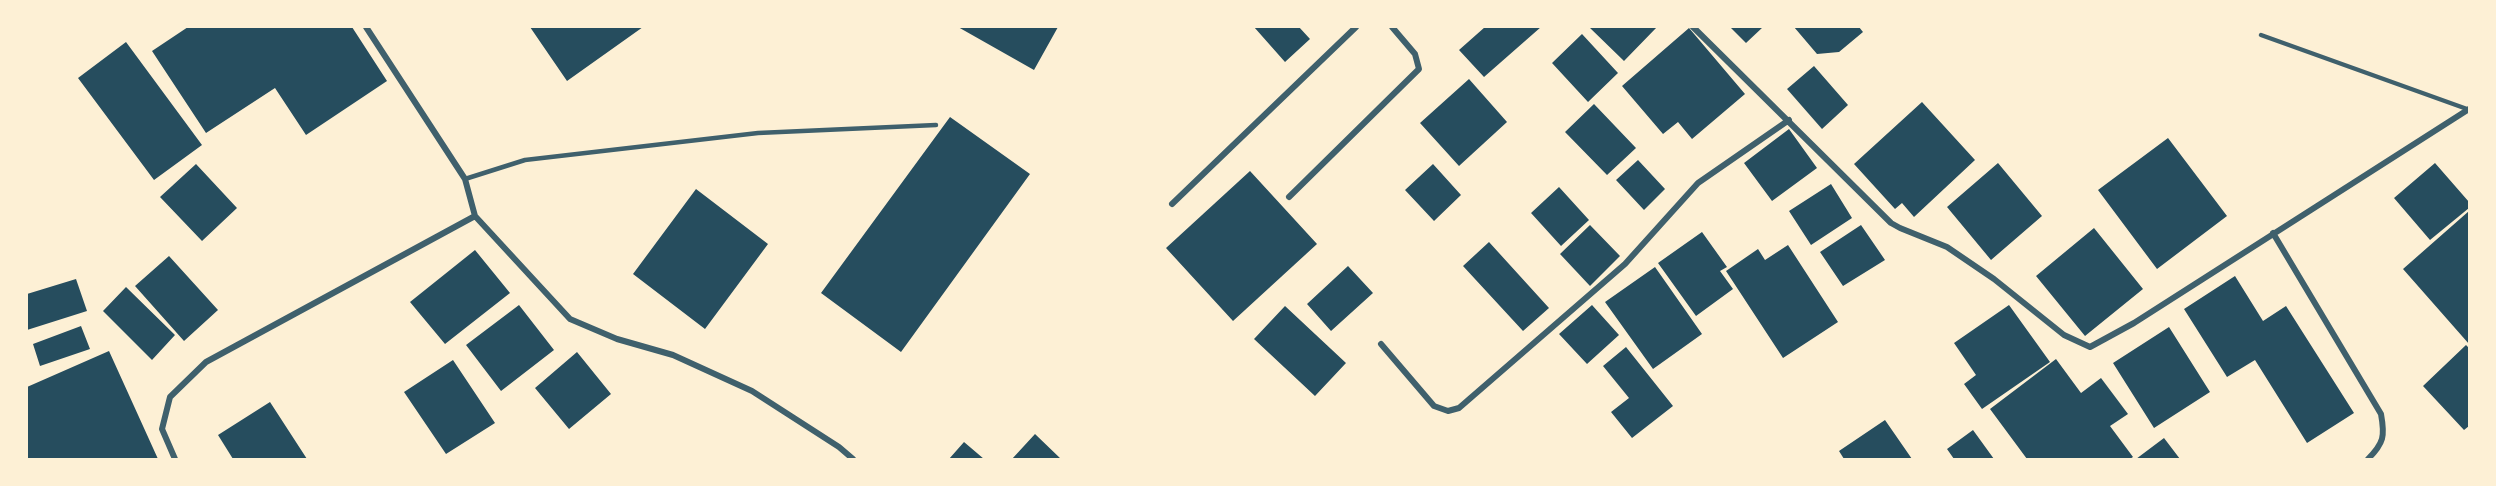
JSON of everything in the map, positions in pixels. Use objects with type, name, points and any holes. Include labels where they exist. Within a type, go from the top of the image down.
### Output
[{"type":"street","points":[[366,27],[465,179],[475,216],[570,319],[617,339],[673,355],[752,391],[839,447],[853,459]]},
{"type":"street","points":[[1172,204],[1356,27]]},
{"type":"street","points":[[1289,197],[1419,69],[1415,54],[1392,27]]},
{"type":"street","points":[[1693,27],[1891,223],[1947,247],[1994,279],[2064,335],[2090,347],[2134,323],[2468,109]]},
{"type":"street","points":[[1381,344],[1434,406],[1448,411],[1459,408],[1625,264],[1698,183],[1789,120]]},
{"type":"street","points":[[175,459],[162,429],[170,397],[206,362],[475,216]]},
{"type":"street","points":[[2273,233],[2381,414],[2384,432],[2380,447],[2368,459]]},
{"type":"lane","points":[[2261,35],[2468,109]]},
{"type":"lane","points":[[465,179],[525,160],[758,133],[936,125]]},
{"type":"building","points":[[188,27],[352,27],[387,81],[306,135],[275,88],[206,133],[152,51]]},
{"type":"building","points":[[530,27],[643,27],[567,81]]},
{"type":"building","points":[[958,27],[1058,27],[1034,70]]},
{"type":"building","points":[[1254,27],[1299,27],[1310,39],[1285,62]]},
{"type":"building","points":[[1485,27],[1541,27],[1484,77],[1459,50]]},
{"type":"building","points":[[1589,27],[1657,27],[1624,61]]},
{"type":"building","points":[[1730,27],[1763,27],[1746,43]]},
{"type":"building","points":[[1794,27],[1859,27],[1863,32],[1839,52],[1817,54]]},
{"type":"building","points":[[1689,28],[1745,94],[1692,139],[1678,122],[1663,134],[1622,86]]},
{"type":"building","points":[[1582,34],[1618,73],[1588,102],[1552,63]]},
{"type":"building","points":[[126,42],[202,145],[154,180],[78,78]]},
{"type":"building","points":[[1814,66],[1848,105],[1822,129],[1787,89]]},
{"type":"building","points":[[1469,79],[1507,122],[1459,166],[1420,123]]},
{"type":"building","points":[[1922,102],[1975,160],[1914,217],[1902,203],[1895,209],[1854,164]]},
{"type":"building","points":[[1594,104],[1636,148],[1607,175],[1565,132]]},
{"type":"building","points":[[950,117],[1030,174],[901,352],[821,293]]},
{"type":"building","points":[[1789,129],[1817,168],[1772,201],[1744,163]]},
{"type":"building","points":[[2168,138],[2227,216],[2157,269],[2098,190]]},
{"type":"building","points":[[1638,160],[1665,189],[1644,210],[1616,180]]},
{"type":"building","points":[[1998,163],[2042,216],[1991,260],[1947,207]]},
{"type":"building","points":[[2435,163],[2469,202],[2469,208],[2430,240],[2394,198]]},
{"type":"building","points":[[196,164],[237,208],[202,241],[160,197]]},
{"type":"building","points":[[1433,164],[1461,195],[1434,221],[1405,190]]},
{"type":"building","points":[[1250,171],[1317,244],[1233,321],[1166,248]]},
{"type":"building","points":[[1831,184],[1852,218],[1811,245],[1789,211]]},
{"type":"building","points":[[1559,187],[1589,220],[1561,246],[1531,213]]},
{"type":"building","points":[[696,189],[768,244],[705,329],[633,274]]},
{"type":"building","points":[[2469,211],[2469,344],[2403,269]]},
{"type":"building","points":[[1590,225],[1620,256],[1590,286],[1560,254]]},
{"type":"building","points":[[1861,225],[1885,260],[1843,286],[1820,252]]},
{"type":"building","points":[[2094,228],[2143,289],[2085,336],[2036,276]]},
{"type":"building","points":[[1702,232],[1727,267],[1720,271],[1733,289],[1696,316],[1658,263]]},
{"type":"building","points":[[1489,242],[1549,308],[1523,331],[1463,266]]},
{"type":"building","points":[[1788,245],[1838,322],[1783,358],[1726,271],[1758,249],[1765,260]]},
{"type":"building","points":[[475,250],[510,293],[445,344],[410,302]]},
{"type":"building","points":[[169,256],[218,310],[184,341],[135,286]]},
{"type":"building","points":[[1348,266],[1373,293],[1331,331],[1307,304]]},
{"type":"building","points":[[1655,267],[1702,334],[1653,369],[1605,302]]},
{"type":"building","points":[[2235,276],[2263,321],[2286,306],[2354,413],[2307,443],[2255,360],[2227,377],[2184,309]]},
{"type":"building","points":[[76,279],[87,311],[27,330],[27,294]]},
{"type":"building","points":[[126,287],[175,335],[152,360],[103,311]]},
{"type":"building","points":[[519,305],[554,350],[501,391],[466,345]]},
{"type":"building","points":[[1592,305],[1619,335],[1587,364],[1559,334]]},
{"type":"building","points":[[2009,305],[2050,362],[1982,409],[1964,384],[1976,375],[1954,343]]},
{"type":"building","points":[[1285,306],[1346,363],[1315,396],[1254,339]]},
{"type":"building","points":[[81,326],[90,349],[40,366],[33,344]]},
{"type":"building","points":[[2169,327],[2210,392],[2154,428],[2113,363]]},
{"type":"building","points":[[2466,345],[2469,348],[2469,426],[2464,430],[2423,386]]},
{"type":"building","points":[[1626,347],[1673,406],[1632,438],[1611,412],[1629,398],[1603,366]]},
{"type":"building","points":[[109,351],[158,459],[27,459],[27,387]]},
{"type":"building","points":[[577,352],[611,394],[569,429],[535,388]]},
{"type":"building","points":[[2056,359],[2081,393],[2101,378],[2128,414],[2110,426],[2133,457],[2130,459],[2027,459],[1990,409]]},
{"type":"building","points":[[453,360],[495,423],[446,454],[404,392]]},
{"type":"building","points":[[270,402],[307,459],[233,459],[218,435]]},
{"type":"building","points":[[1885,420],[1912,459],[1844,459],[1839,451]]},
{"type":"building","points":[[1973,430],[1994,459],[1954,459],[1947,449]]},
{"type":"building","points":[[1035,434],[1061,459],[1012,459]]},
{"type":"building","points":[[2164,438],[2180,459],[2136,459]]},
{"type":"building","points":[[964,442],[984,459],[949,459]]}]
